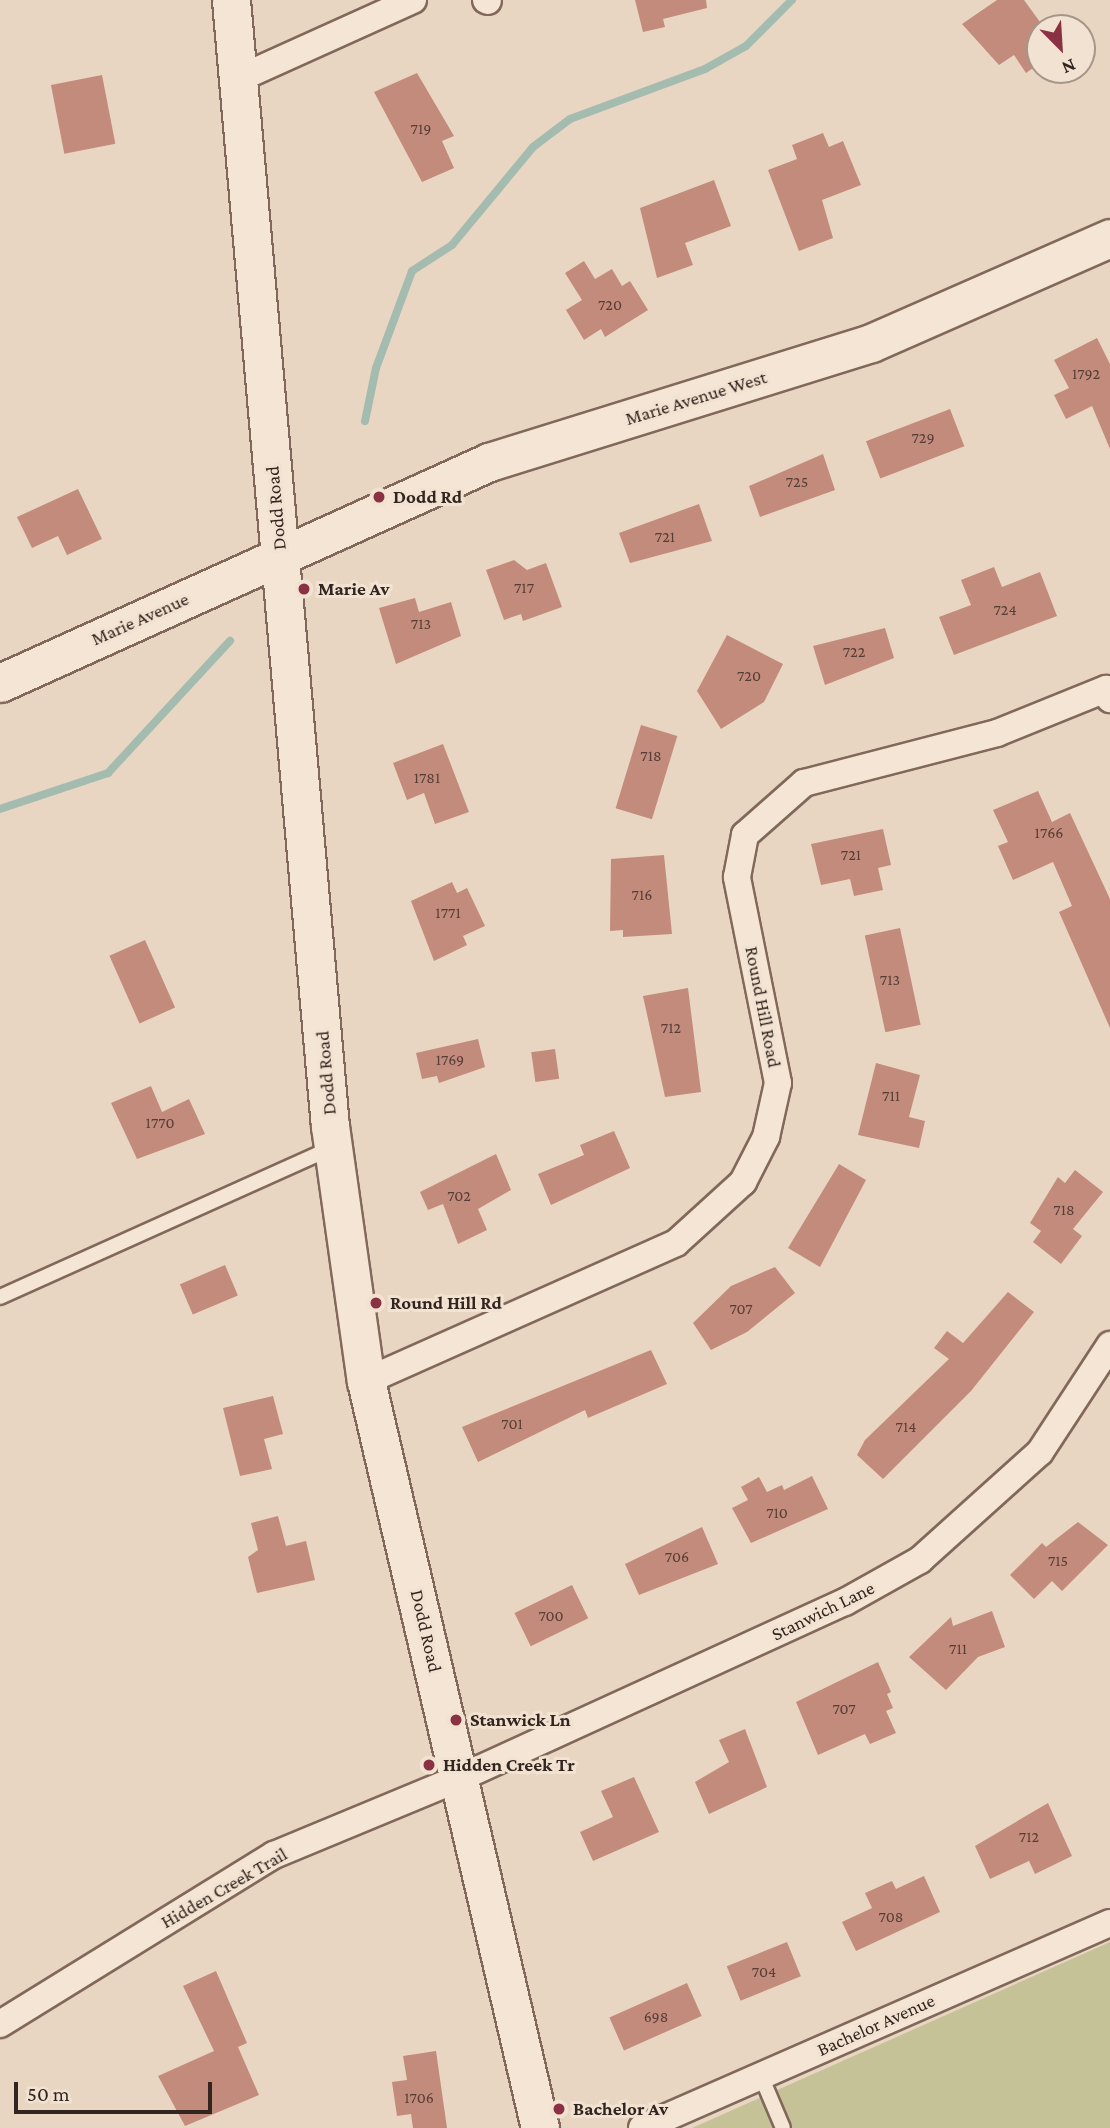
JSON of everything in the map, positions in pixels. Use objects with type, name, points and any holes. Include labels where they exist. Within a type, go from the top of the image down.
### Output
[{"type":"main road","name":"Dodd Road","points":[[231,0],[333,1147],[366,1381],[540,2128]]},
{"type":"main road","name":"Marie Avenue West","points":[[281,555],[489,462],[871,343],[1110,238]]},
{"type":"main road","name":"Marie Avenue","points":[[0,682],[281,555]]},
{"type":"street","points":[[238,79],[412,0]]},
{"type":"street","name":"Round Hill Road","points":[[366,1381],[676,1243],[743,1182],[766,1137],[778,1083],[737,877],[745,835],[804,783],[997,733],[1108,694]]},
{"type":"street","name":"Stanwich Lane","points":[[460,1778],[845,1602],[920,1560],[1040,1452],[1110,1345]]},
{"type":"street","name":"Hidden Creek Trail","points":[[0,2024],[274,1855],[460,1778]]},
{"type":"street","name":"Bachelor Avenue","points":[[642,2128],[1110,1923]]},
{"type":"lane","points":[[0,1297],[333,1147]]},
{"type":"lane","points":[[761,2076],[783,2128]]},
{"type":"shaded area","points":[[1110,1942],[1110,2128],[692,2128]]},
{"type":"building","points":[[635,0],[706,0],[707,8],[663,19],[665,27],[643,32]]},
{"type":"building","points":[[997,0],[1024,0],[1034,14],[1026,14],[1026,73],[1014,55],[999,65],[962,24]]},
{"type":"building","points":[[417,73],[454,136],[442,141],[454,168],[422,182],[374,92]]},
{"type":"building","points":[[102,75],[115,144],[64,154],[51,85]]},
{"type":"building","points":[[823,133],[829,147],[843,141],[861,185],[822,200],[833,238],[799,251],[768,170],[797,159],[792,145]]},
{"type":"building","points":[[714,180],[731,226],[685,243],[693,265],[657,278],[640,208]]},
{"type":"building","points":[[584,261],[595,279],[612,269],[622,286],[630,281],[648,310],[605,337],[601,329],[584,340],[566,310],[582,300],[565,273]]},
{"type":"building","points":[[1097,338],[1110,364],[1110,449],[1092,406],[1066,419],[1054,395],[1069,388],[1054,360]]},
{"type":"building","points":[[950,409],[964,446],[880,479],[866,441]]},
{"type":"building","points":[[823,454],[835,490],[760,517],[749,486]]},
{"type":"building","points":[[78,489],[102,539],[67,555],[58,536],[32,548],[17,517]]},
{"type":"building","points":[[699,504],[712,541],[630,563],[619,533]]},
{"type":"building","points":[[514,560],[527,570],[546,563],[562,607],[523,621],[521,614],[504,620],[486,570]]},
{"type":"building","points":[[994,567],[1002,587],[1040,572],[1057,616],[954,655],[939,617],[971,605],[961,580]]},
{"type":"building","points":[[415,598],[419,612],[451,602],[461,636],[396,664],[379,608]]},
{"type":"building","points":[[885,628],[894,658],[825,685],[813,646]]},
{"type":"building","points":[[727,635],[783,664],[764,702],[721,729],[697,691]]},
{"type":"building","points":[[641,725],[677,736],[652,819],[616,808]]},
{"type":"building","points":[[443,744],[469,812],[435,824],[424,793],[407,800],[393,763]]},
{"type":"building","points":[[1038,791],[1052,822],[1070,813],[1110,899],[1110,1028],[1059,912],[1072,906],[1053,862],[1013,880],[998,846],[1008,842],[993,810]]},
{"type":"building","points":[[883,829],[891,865],[878,868],[883,890],[854,896],[850,879],[821,885],[811,844]]},
{"type":"building","points":[[664,855],[672,934],[623,937],[623,930],[610,931],[611,859]]},
{"type":"building","points":[[452,882],[457,893],[467,888],[485,926],[463,936],[467,945],[434,961],[411,901]]},
{"type":"building","points":[[900,928],[921,1025],[885,1032],[865,935]]},
{"type":"building","points":[[145,940],[175,1008],[139,1023],[109,956]]},
{"type":"building","points":[[688,988],[701,1092],[665,1097],[643,996]]},
{"type":"building","points":[[478,1039],[485,1067],[439,1083],[437,1076],[422,1079],[416,1053]]},
{"type":"building","points":[[555,1049],[559,1079],[535,1082],[531,1052]]},
{"type":"building","points":[[876,1063],[920,1075],[909,1117],[925,1121],[919,1148],[858,1135]]},
{"type":"building","points":[[151,1086],[162,1112],[189,1099],[205,1134],[137,1159],[111,1103]]},
{"type":"building","points":[[614,1131],[630,1168],[551,1205],[538,1174],[584,1155],[580,1145]]},
{"type":"building","points":[[496,1154],[511,1190],[478,1209],[487,1230],[458,1244],[443,1204],[428,1210],[420,1192]]},
{"type":"building","points":[[839,1164],[866,1180],[820,1267],[788,1248]]},
{"type":"building","points":[[1075,1170],[1103,1192],[1073,1229],[1082,1236],[1061,1264],[1033,1242],[1041,1231],[1030,1223],[1058,1177],[1065,1183]]},
{"type":"building","points":[[225,1265],[238,1295],[193,1315],[180,1284]]},
{"type":"building","points":[[775,1267],[795,1293],[747,1332],[711,1350],[693,1323],[731,1286]]},
{"type":"building","points":[[1008,1292],[1034,1312],[971,1391],[883,1479],[857,1455],[865,1440],[949,1359],[934,1348],[947,1331],[963,1343]]},
{"type":"building","points":[[651,1350],[667,1384],[588,1418],[585,1410],[478,1462],[462,1427]]},
{"type":"building","points":[[273,1396],[283,1434],[264,1439],[272,1469],[240,1476],[223,1408]]},
{"type":"building","points":[[812,1476],[828,1509],[751,1543],[732,1508],[748,1500],[741,1487],[759,1477],[767,1492],[782,1485],[784,1490]]},
{"type":"building","points":[[278,1516],[286,1546],[306,1541],[315,1580],[257,1593],[248,1557],[258,1550],[251,1523]]},
{"type":"building","points":[[1078,1522],[1108,1545],[1062,1591],[1052,1581],[1034,1599],[1010,1575],[1042,1543],[1046,1547]]},
{"type":"building","points":[[702,1527],[718,1564],[639,1595],[625,1564]]},
{"type":"building","points":[[572,1585],[588,1618],[531,1646],[514,1613]]},
{"type":"building","points":[[992,1611],[1005,1647],[978,1657],[946,1690],[909,1657],[951,1617],[953,1626]]},
{"type":"building","points":[[878,1662],[891,1692],[887,1694],[893,1708],[886,1711],[896,1733],[870,1744],[865,1734],[818,1755],[796,1702]]},
{"type":"building","points":[[745,1729],[767,1787],[709,1814],[695,1782],[729,1762],[719,1740]]},
{"type":"building","points":[[634,1777],[659,1832],[593,1861],[580,1832],[613,1817],[601,1791]]},
{"type":"building","points":[[1048,1803],[1072,1856],[1035,1874],[1029,1861],[990,1879],[975,1846]]},
{"type":"building","points":[[924,1876],[940,1912],[856,1951],[842,1922],[872,1908],[865,1893],[892,1881],[896,1889]]},
{"type":"building","points":[[787,1942],[801,1976],[741,2001],[727,1966]]},
{"type":"building","points":[[216,1971],[247,2043],[238,2047],[259,2095],[185,2126],[158,2076],[214,2051],[183,1986]]},
{"type":"building","points":[[687,1983],[702,2016],[624,2050],[609,2018]]},
{"type":"building","points":[[436,2051],[447,2128],[413,2128],[411,2114],[397,2116],[392,2082],[407,2080],[403,2056]]},
{"type":"waterway","points":[[365,421],[376,368],[412,271],[452,245],[533,147],[570,119],[705,69],[746,46],[792,0]]},
{"type":"waterway","points":[[0,809],[108,773],[230,641]]},
{"type":"place","name":"Dodd Rd","points":[[379,497]]},
{"type":"place","name":"Marie Av","points":[[304,589]]},
{"type":"place","name":"Round Hill Rd","points":[[376,1303]]},
{"type":"place","name":"Stanwick Ln","points":[[456,1720]]},
{"type":"place","name":"Hidden Creek Tr","points":[[429,1765]]},
{"type":"place","name":"Bachelor Av","points":[[559,2109]]}]
